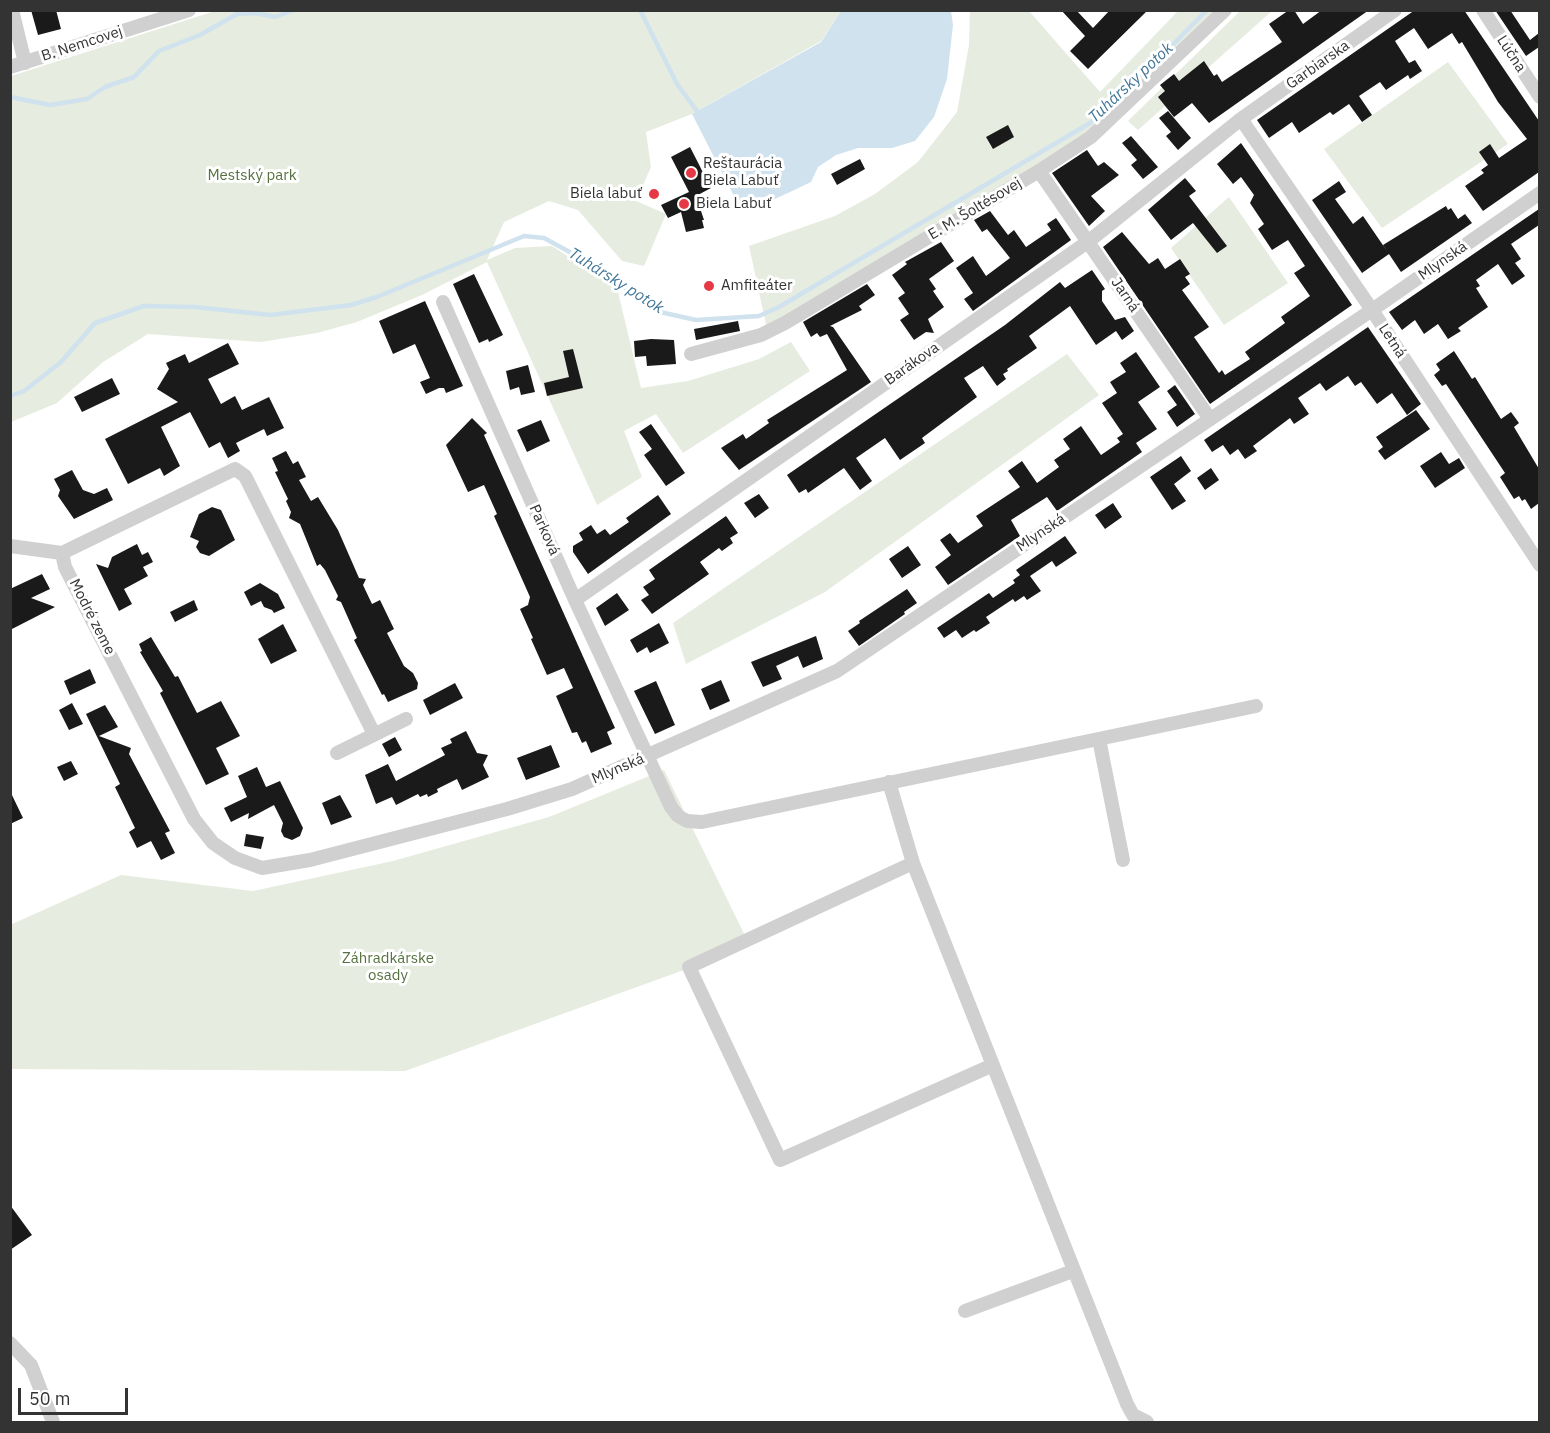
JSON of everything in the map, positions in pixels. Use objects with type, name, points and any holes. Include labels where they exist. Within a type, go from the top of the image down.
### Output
[{"type":"street","points":[[12,10],[25,63]]},
{"type":"street","name":"B. Nemcovej","points":[[10,67],[189,10]]},
{"type":"street","name":"E. M. Šoltésovej","points":[[691,354],[761,335],[785,323],[1040,171],[1091,137],[1225,10]]},
{"type":"street","name":"Garbiarska","points":[[1241,119],[1395,10]]},
{"type":"street","name":"Lúčna","points":[[1483,10],[1539,97]]},
{"type":"street","name":"Barákova","points":[[575,600],[1089,241],[1241,119]]},
{"type":"street","name":"Letná","points":[[1241,119],[1372,310],[1539,565]]},
{"type":"street","name":"Jarná","points":[[1040,171],[1210,419]]},
{"type":"street","name":"Mlynská","points":[[507,809],[572,789],[837,671],[1372,310],[1539,193]]},
{"type":"street","name":"Parková","points":[[443,302],[575,600],[671,807],[678,816],[687,821],[702,822],[889,783]]},
{"type":"street","points":[[10,546],[62,553],[234,469],[245,476],[374,734]]},
{"type":"street","name":"Modré zeme","points":[[62,553],[65,567],[194,819],[213,843],[235,858],[262,868],[310,860],[507,809]]},
{"type":"street","points":[[1147,1422],[1133,1414],[1127,1404],[1073,1271],[913,863],[889,783],[1256,706]]},
{"type":"street","points":[[338,753],[406,719]]},
{"type":"street","points":[[1099,739],[1122,860]]},
{"type":"street","points":[[913,863],[689,967],[780,1160],[993,1065]]},
{"type":"street","points":[[964,1311],[1073,1271]]},
{"type":"street","points":[[10,1343],[31,1365],[53,1422]]},
{"type":"green space","name":"Mestský park","points":[[215,11],[841,11],[821,41],[692,114],[646,132],[651,167],[636,201],[666,214],[644,266],[622,261],[578,210],[549,201],[504,222],[487,260],[515,248],[552,246],[617,288],[641,388],[688,381],[759,359],[791,342],[810,371],[683,453],[656,414],[624,431],[642,477],[597,505],[487,262],[422,295],[357,322],[317,333],[261,342],[148,334],[103,362],[57,403],[11,422],[11,76]]},
{"type":"green space","points":[[970,11],[1029,11],[1100,92],[1178,11],[1222,11],[1096,133],[767,329],[749,246],[835,216],[875,194],[918,162],[957,112],[969,45]]},
{"type":"green space","points":[[1240,11],[1272,11],[1138,130],[1128,121]]},
{"type":"green space","points":[[1448,62],[1508,144],[1382,228],[1324,149]]},
{"type":"green space","points":[[1229,197],[1288,283],[1224,325],[1171,248]]},
{"type":"green space","points":[[1067,354],[1099,395],[825,592],[686,664],[673,623]]},
{"type":"green space","name":"Záhradkárske osady","points":[[664,770],[750,946],[405,1071],[11,1069],[10,925],[121,875],[253,891],[393,861],[549,817]]},
{"type":"water","points":[[841,11],[951,11],[953,25],[947,79],[934,117],[915,141],[892,148],[858,148],[836,155],[818,167],[811,182],[788,193],[754,208],[737,202],[692,114],[821,42]]},
{"type":"building","points":[[31,10],[56,10],[61,29],[38,35]]},
{"type":"building","points":[[1061,10],[1076,10],[1093,28],[1110,10],[1148,10],[1088,69],[1070,51],[1085,36]]},
{"type":"building","points":[[1289,10],[1294,10],[1303,24],[1322,10],[1369,10],[1209,123],[1192,103],[1174,117],[1158,97],[1165,91],[1160,85],[1174,74],[1179,81],[1204,61],[1214,76],[1217,74],[1222,82],[1282,42],[1269,24]]},
{"type":"building","points":[[1415,10],[1464,10],[1539,121],[1539,172],[1483,211],[1465,186],[1484,173],[1481,170],[1488,165],[1479,152],[1490,144],[1499,158],[1527,139],[1498,102],[1462,42],[1459,44],[1452,33],[1428,49],[1414,28],[1395,41],[1409,63],[1415,60],[1422,71],[1410,79],[1408,75],[1386,90],[1380,82],[1359,96],[1372,115],[1362,122],[1349,104],[1333,115],[1330,112],[1299,133],[1292,122],[1269,138],[1257,120]]},
{"type":"building","points":[[1495,10],[1510,10],[1530,40],[1539,33],[1539,47],[1526,56]]},
{"type":"building","points":[[1168,111],[1191,138],[1178,150],[1166,136],[1171,132],[1159,118]]},
{"type":"building","points":[[1008,125],[1014,137],[993,149],[986,137]]},
{"type":"building","points":[[1131,136],[1158,167],[1143,179],[1131,165],[1137,160],[1122,143]]},
{"type":"building","points":[[1241,143],[1352,305],[1210,404],[1103,247],[1122,232],[1149,264],[1158,258],[1165,269],[1180,259],[1190,274],[1185,277],[1190,284],[1182,290],[1209,327],[1194,337],[1219,373],[1222,370],[1225,375],[1250,359],[1245,352],[1285,323],[1281,317],[1310,296],[1294,273],[1305,266],[1288,240],[1272,250],[1258,229],[1264,224],[1250,203],[1254,195],[1241,177],[1233,184],[1217,164]]},
{"type":"building","points":[[690,147],[711,188],[696,196],[704,220],[702,220],[704,228],[686,232],[681,212],[668,218],[661,205],[689,192],[671,157]]},
{"type":"building","points":[[1087,150],[1098,166],[1104,162],[1119,175],[1091,196],[1105,211],[1089,226],[1052,173]]},
{"type":"building","points":[[860,159],[865,169],[837,185],[831,174]]},
{"type":"building","points":[[1185,178],[1196,191],[1189,196],[1227,246],[1217,253],[1193,223],[1171,240],[1148,210]]},
{"type":"building","points":[[1339,181],[1346,192],[1335,199],[1353,224],[1363,216],[1389,254],[1362,273],[1312,200]]},
{"type":"building","points":[[1446,206],[1448,210],[1451,208],[1458,219],[1465,214],[1472,223],[1401,272],[1383,245]]},
{"type":"building","points":[[1539,209],[1539,225],[1511,244],[1521,259],[1515,263],[1525,276],[1512,285],[1498,264],[1476,280],[1480,286],[1476,288],[1488,307],[1458,328],[1461,331],[1448,339],[1438,324],[1424,334],[1415,320],[1402,330],[1389,312]]},
{"type":"building","points":[[990,211],[1008,235],[1014,230],[1026,247],[1051,230],[1047,224],[1056,218],[1071,240],[973,311],[964,299],[973,293],[956,268],[973,256],[986,276],[1010,258],[987,229],[982,232],[974,220]]},
{"type":"building","points":[[941,242],[954,261],[929,279],[936,289],[933,291],[944,307],[928,319],[934,333],[926,332],[914,340],[900,320],[909,314],[898,298],[905,293],[892,275],[907,264],[905,262]]},
{"type":"building","points":[[1092,270],[1105,289],[1102,291],[1102,301],[1115,320],[1125,317],[1134,331],[1122,340],[1116,331],[1096,345],[1070,306],[1029,336],[1037,348],[1007,369],[1008,371],[1003,374],[1006,379],[997,386],[983,366],[964,378],[977,397],[922,438],[925,443],[900,460],[885,438],[856,458],[872,481],[860,490],[844,468],[808,493],[806,489],[799,493],[787,475],[1005,325],[1060,282],[1065,288]]},
{"type":"building","points":[[474,274],[503,335],[489,342],[488,339],[479,343],[453,284]]},
{"type":"building","points":[[867,284],[875,295],[859,306],[862,310],[830,326],[833,327],[871,382],[739,470],[721,448],[743,434],[746,439],[769,423],[767,420],[847,370],[827,334],[820,337],[817,333],[811,337],[803,322]]},
{"type":"building","points":[[425,301],[463,386],[446,393],[444,388],[439,388],[426,394],[420,382],[430,378],[415,344],[393,354],[379,321]]},
{"type":"building","points":[[738,321],[740,331],[696,340],[694,329]]},
{"type":"building","points":[[1368,327],[1421,404],[1407,415],[1392,393],[1377,404],[1361,382],[1355,386],[1348,376],[1326,391],[1320,383],[1298,398],[1309,414],[1294,424],[1290,418],[1253,446],[1257,451],[1245,459],[1238,449],[1230,455],[1223,445],[1212,452],[1204,440]]},
{"type":"building","points":[[674,340],[676,364],[647,366],[646,356],[635,357],[634,341]]},
{"type":"building","points":[[228,343],[239,364],[208,379],[221,404],[235,396],[242,410],[269,397],[284,428],[267,436],[264,429],[236,443],[240,451],[228,458],[220,442],[209,448],[190,412],[161,427],[180,466],[164,476],[160,468],[128,484],[105,439],[178,402],[157,389],[169,369],[166,363],[185,354],[189,363]]},
{"type":"building","points":[[573,349],[583,388],[547,396],[544,383],[569,377],[563,351]]},
{"type":"building","points":[[1454,351],[1472,379],[1475,377],[1501,419],[1511,412],[1519,423],[1514,427],[1539,469],[1539,503],[1531,509],[1525,499],[1522,501],[1519,496],[1514,499],[1500,477],[1505,473],[1446,384],[1442,386],[1434,375],[1440,370],[1436,364]]},
{"type":"building","points":[[1136,352],[1160,387],[1138,402],[1157,429],[1136,443],[1142,452],[1057,511],[1047,497],[1011,520],[1020,536],[948,585],[935,567],[951,555],[940,540],[950,533],[958,543],[983,526],[976,516],[1020,487],[1008,471],[1022,461],[1037,483],[1059,467],[1054,460],[1070,449],[1063,439],[1081,426],[1101,455],[1120,442],[1117,438],[1123,434],[1102,403],[1117,393],[1110,382],[1126,372],[1120,363]]},
{"type":"building","points":[[528,365],[535,392],[521,395],[519,387],[510,390],[506,371]]},
{"type":"building","points":[[112,378],[120,394],[82,412],[74,397]]},
{"type":"building","points":[[1175,385],[1195,414],[1177,427],[1167,412],[1177,405],[1167,391]]},
{"type":"building","points":[[1416,410],[1430,429],[1385,460],[1378,451],[1383,447],[1376,437]]},
{"type":"building","points":[[472,418],[487,433],[484,435],[615,728],[607,732],[612,744],[591,753],[586,741],[582,743],[577,732],[572,733],[556,696],[573,688],[564,668],[547,675],[531,639],[533,638],[520,609],[528,605],[530,597],[494,516],[497,514],[484,485],[468,492],[446,445]]},
{"type":"building","points":[[541,420],[550,441],[527,452],[517,430]]},
{"type":"building","points":[[651,424],[685,473],[666,486],[644,455],[652,449],[639,432]]},
{"type":"building","points":[[286,451],[293,464],[298,461],[306,477],[299,480],[311,501],[318,497],[338,530],[359,578],[366,579],[363,585],[372,604],[380,600],[394,629],[387,633],[404,666],[413,673],[418,683],[417,689],[388,702],[384,694],[382,695],[354,640],[357,638],[341,602],[336,600],[338,596],[325,570],[320,564],[317,566],[300,524],[289,518],[291,512],[286,501],[288,499],[275,472],[278,471],[272,458]]},
{"type":"building","points":[[1441,452],[1449,464],[1459,458],[1465,468],[1435,488],[1420,466]]},
{"type":"building","points":[[1181,456],[1191,471],[1174,484],[1186,501],[1172,510],[1150,477]]},
{"type":"building","points":[[1211,468],[1219,480],[1205,490],[1197,478]]},
{"type":"building","points":[[72,470],[83,490],[94,494],[107,488],[113,500],[74,519],[58,496],[60,490],[54,479]]},
{"type":"building","points":[[759,494],[769,508],[755,518],[744,503]]},
{"type":"building","points":[[658,495],[671,514],[588,574],[573,552],[573,546],[583,540],[579,533],[591,525],[597,534],[605,529],[610,535],[629,522],[626,518]]},
{"type":"building","points":[[1113,503],[1122,517],[1105,529],[1095,515]]},
{"type":"building","points":[[212,507],[221,510],[235,540],[209,556],[200,553],[196,547],[199,541],[190,537],[199,514]]},
{"type":"building","points":[[726,516],[738,533],[730,538],[733,543],[722,551],[719,548],[700,562],[709,574],[652,614],[641,600],[649,595],[643,587],[655,579],[649,570]]},
{"type":"building","points":[[1065,536],[1077,553],[1056,567],[1052,561],[1030,576],[1041,591],[1027,600],[1024,596],[1015,602],[1013,599],[986,617],[990,623],[976,632],[974,630],[962,638],[956,630],[944,638],[937,628],[989,593],[993,598],[1015,583],[1013,580],[1020,575],[1016,570]]},
{"type":"building","points":[[137,544],[142,555],[148,552],[153,562],[143,567],[148,576],[124,589],[132,604],[119,611],[96,564],[108,568],[112,557]]},
{"type":"building","points":[[908,546],[921,565],[902,578],[889,559]]},
{"type":"building","points":[[42,574],[50,589],[31,598],[55,607],[10,630],[10,589]]},
{"type":"building","points":[[260,583],[278,594],[285,608],[274,613],[264,607],[261,601],[251,606],[244,592]]},
{"type":"building","points":[[907,589],[917,603],[859,646],[848,631]]},
{"type":"building","points":[[617,593],[629,610],[605,626],[596,608]]},
{"type":"building","points":[[194,600],[198,610],[175,622],[170,612]]},
{"type":"building","points":[[659,623],[669,643],[650,653],[647,647],[637,653],[630,640]]},
{"type":"building","points":[[283,624],[297,651],[271,664],[258,639]]},
{"type":"building","points":[[816,636],[823,659],[803,668],[798,656],[776,666],[782,679],[763,687],[751,662]]},
{"type":"building","points":[[151,637],[175,677],[178,676],[197,713],[221,701],[240,736],[216,748],[229,774],[206,785],[160,693],[163,691],[140,652],[142,651],[139,644]]},
{"type":"building","points":[[90,669],[96,683],[70,695],[64,681]]},
{"type":"building","points":[[721,680],[730,701],[710,710],[701,689]]},
{"type":"building","points":[[656,681],[675,725],[655,734],[634,691]]},
{"type":"building","points":[[455,683],[463,698],[430,715],[423,700]]},
{"type":"building","points":[[72,703],[83,724],[69,730],[59,710]]},
{"type":"building","points":[[105,705],[118,727],[99,736],[131,748],[129,754],[170,831],[165,833],[175,853],[161,860],[151,841],[137,848],[129,832],[135,828],[115,787],[120,784],[86,714]]},
{"type":"building","points":[[466,731],[477,753],[488,755],[483,765],[489,777],[462,790],[457,779],[437,789],[438,792],[428,797],[427,794],[420,797],[418,794],[396,805],[392,797],[376,804],[365,775],[388,764],[396,781],[445,755],[441,748],[452,743],[450,739]]},
{"type":"building","points":[[395,737],[402,750],[389,757],[382,744]]},
{"type":"building","points":[[551,745],[560,767],[526,780],[517,758]]},
{"type":"building","points":[[71,761],[78,774],[64,781],[57,767]]},
{"type":"building","points":[[257,767],[266,787],[280,781],[303,828],[300,836],[292,840],[284,837],[281,831],[283,823],[274,805],[248,819],[249,813],[231,822],[224,808],[247,797],[238,776]]},
{"type":"building","points":[[10,791],[23,818],[10,824]]},
{"type":"building","points":[[340,795],[352,817],[331,825],[322,803]]},
{"type":"building","points":[[246,834],[264,837],[261,849],[244,846]]},
{"type":"building","points":[[10,1205],[32,1235],[10,1250]]},
{"type":"waterway","points":[[10,97],[50,105],[87,99],[105,87],[134,77],[159,51],[200,35],[237,14],[256,13],[275,17],[294,10]]},
{"type":"waterway","points":[[640,10],[677,84],[697,111]]},
{"type":"waterway","name":"Tuhársky potok","points":[[10,396],[24,391],[61,362],[95,323],[144,306],[195,307],[270,315],[351,305],[377,297],[524,236],[544,238],[577,256],[660,312],[696,320],[759,316],[779,307],[1090,123],[1120,98],[1207,10]]},
{"type":"place","name":"Reštaurácia Biela Labuť","points":[[691,173]]},
{"type":"place","name":"Biela labuť","points":[[654,194]]},
{"type":"place","name":"Biela Labuť","points":[[684,204]]},
{"type":"place","name":"Amfiteáter","points":[[709,286]]}]
